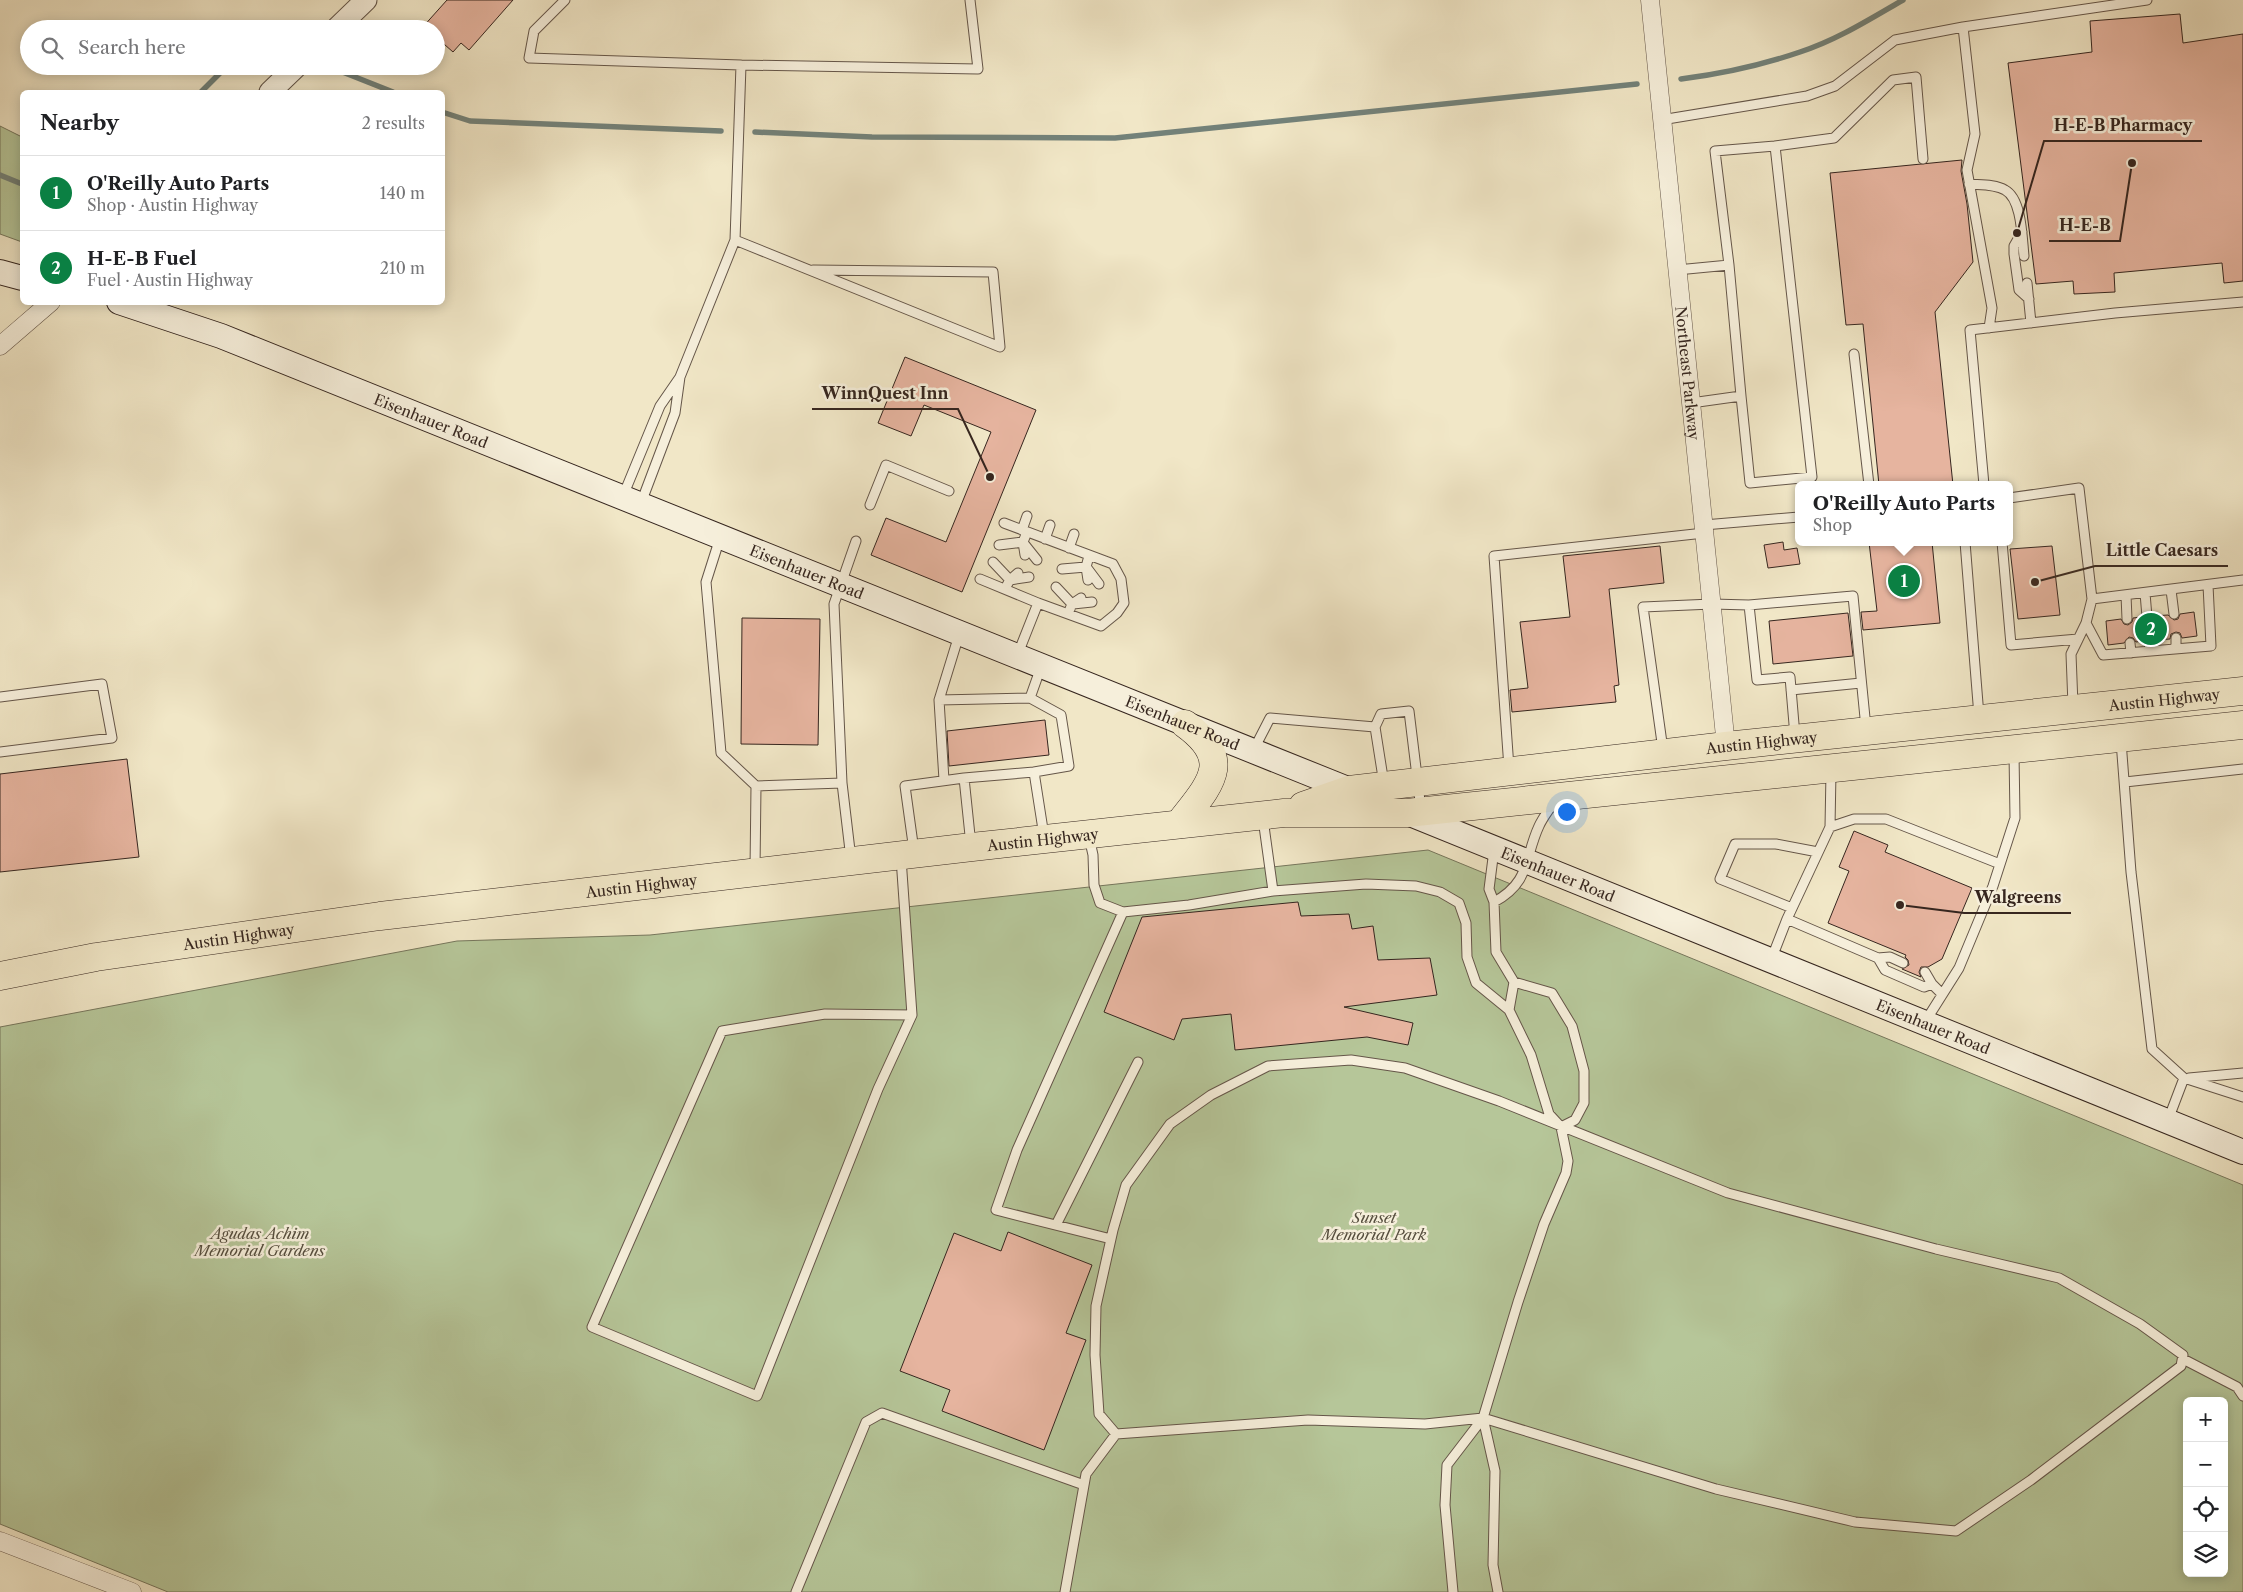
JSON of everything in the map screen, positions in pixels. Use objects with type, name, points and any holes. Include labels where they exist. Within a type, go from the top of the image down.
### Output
[{"type":"main road","points":[[0,272],[20,277]]},
{"type":"main road","name":"Eisenhauer Road","points":[[128,305],[221,336],[1349,790],[1414,812],[1529,863],[2243,1152]]},
{"type":"main road","name":"Austin Highway","points":[[1274,814],[1349,790],[1795,738],[2243,691]]},
{"type":"main road","points":[[1179,824],[1210,782],[1215,763],[1209,747],[1201,736],[1185,724]]},
{"type":"main road","name":"Austin Highway","points":[[0,976],[96,957],[380,916],[1045,838],[1274,814],[1414,812],[2243,725]]},
{"type":"street","points":[[345,20],[366,0]]},
{"type":"street","name":"Northeast Parkway","points":[[1650,0],[1726,746]]},
{"type":"street","points":[[272,90],[288,75]]},
{"type":"street","points":[[0,346],[48,305]]},
{"type":"street","points":[[0,1541],[132,1592]]},
{"type":"lane","points":[[565,0],[534,31],[529,58],[741,65],[978,69],[970,0]]},
{"type":"lane","points":[[1662,120],[1807,96],[1835,86],[1895,40],[1963,27],[2147,0]]},
{"type":"lane","points":[[1963,27],[1975,134],[1967,170],[1992,308],[1989,328]]},
{"type":"lane","points":[[631,502],[660,406],[680,377],[735,240],[741,65]]},
{"type":"lane","points":[[1775,146],[1812,477],[1750,483],[1729,265],[1715,151],[1775,146],[1834,138],[1893,80],[1916,77],[1923,159]]},
{"type":"lane","points":[[1970,184],[2005,190],[2017,206],[2024,256]]},
{"type":"lane","points":[[2022,232],[2014,246],[2014,254],[2019,290],[2029,300]]},
{"type":"lane","points":[[735,240],[1000,347],[993,272],[813,270]]},
{"type":"lane","points":[[1677,270],[1729,265]]},
{"type":"lane","points":[[2027,283],[2031,323]]},
{"type":"lane","points":[[1984,481],[1970,330],[2243,302]]},
{"type":"lane","points":[[1854,354],[1869,481]]},
{"type":"lane","points":[[631,502],[676,413],[680,377]]},
{"type":"lane","points":[[1691,403],[1741,396]]},
{"type":"lane","points":[[870,505],[886,465],[949,491]]},
{"type":"lane","points":[[2013,497],[2079,488],[2092,599],[2086,623],[2071,654],[2074,709]]},
{"type":"lane","points":[[1025,555],[1023,542],[1027,516]]},
{"type":"lane","points":[[1509,771],[1494,556],[1795,518]]},
{"type":"lane","points":[[980,579],[1101,626],[1117,613],[1124,603],[1120,579],[1113,564],[1004,523]]},
{"type":"lane","points":[[1046,539],[1050,525]]},
{"type":"lane","points":[[1069,548],[1074,534]]},
{"type":"lane","points":[[720,537],[706,582],[721,753],[756,786],[842,783]]},
{"type":"lane","points":[[851,861],[842,783],[834,604],[856,541]]},
{"type":"lane","points":[[999,545],[1023,542]]},
{"type":"lane","points":[[1012,549],[1023,542]]},
{"type":"lane","points":[[1023,542],[1036,560]]},
{"type":"lane","points":[[1965,546],[1980,719]]},
{"type":"lane","points":[[2002,546],[2011,645],[2078,639]]},
{"type":"lane","points":[[1088,580],[1086,567],[1089,556]]},
{"type":"lane","points":[[993,562],[1010,580]]},
{"type":"lane","points":[[1062,569],[1086,567]]},
{"type":"lane","points":[[1075,574],[1086,567]]},
{"type":"lane","points":[[1086,567],[1099,584]]},
{"type":"lane","points":[[1006,568],[1010,580]]},
{"type":"lane","points":[[1005,590],[1010,580],[1018,573]]},
{"type":"lane","points":[[1010,580],[1029,577]]},
{"type":"lane","points":[[2092,599],[2243,580]]},
{"type":"lane","points":[[2086,623],[2103,655],[2211,646],[2208,585]]},
{"type":"lane","points":[[1056,587],[1072,604]]},
{"type":"lane","points":[[2171,590],[2174,614]]},
{"type":"lane","points":[[1068,592],[1072,604]]},
{"type":"lane","points":[[2144,593],[2147,617]]},
{"type":"lane","points":[[2126,595],[2128,619]]},
{"type":"lane","points":[[1664,753],[1643,607],[1749,604],[1852,596],[1866,731]]},
{"type":"lane","points":[[1068,614],[1072,604],[1081,598]]},
{"type":"lane","points":[[1072,604],[1092,602]]},
{"type":"lane","points":[[1017,656],[1038,603]]},
{"type":"lane","points":[[1749,604],[1757,680],[1790,677],[1795,738]]},
{"type":"lane","points":[[944,780],[939,700],[959,633]]},
{"type":"lane","points":[[2176,638],[2176,649]]},
{"type":"lane","points":[[2149,641],[2150,651]]},
{"type":"lane","points":[[2130,642],[2131,653]]},
{"type":"lane","points":[[1030,698],[1042,666]]},
{"type":"lane","points":[[1791,690],[1861,683]]},
{"type":"lane","points":[[0,697],[102,684],[112,738],[0,752]]},
{"type":"lane","points":[[912,1015],[825,1014],[722,1031],[592,1327],[757,1396],[878,1089],[912,1015],[904,786],[944,780],[1034,772],[1069,766],[1061,715],[1030,698],[939,700]]},
{"type":"lane","points":[[1384,786],[1375,727],[1381,714],[1409,711],[1417,782],[1414,812]]},
{"type":"lane","points":[[1253,751],[1270,718],[1375,727]]},
{"type":"lane","points":[[2121,738],[2131,872],[2152,1049],[2184,1078],[2243,1097]]},
{"type":"lane","points":[[1924,1022],[1959,968],[2000,864],[2015,818],[2014,749]]},
{"type":"lane","points":[[1771,961],[1787,919],[1830,827],[1831,768]]},
{"type":"lane","points":[[2125,782],[2243,770]]},
{"type":"lane","points":[[1034,772],[1045,838]]},
{"type":"lane","points":[[964,778],[972,847]]},
{"type":"lane","points":[[756,786],[756,872]]},
{"type":"lane","points":[[1494,902],[1513,888],[1529,863],[1538,827],[1558,796]]},
{"type":"lane","points":[[1273,890],[1274,814]]},
{"type":"lane","points":[[1830,827],[1854,819],[1886,819],[2000,864]]},
{"type":"lane","points":[[1088,834],[1093,855],[1094,885],[1100,903],[1123,912],[1189,905],[1273,890],[1366,884],[1416,886],[1440,892],[1458,903],[1466,923],[1467,957],[1476,983],[1509,1010],[1530,1055],[1550,1114],[1561,1127],[1568,1161],[1566,1173],[1541,1233],[1483,1418],[1446,1465],[1445,1505],[1453,1592]]},
{"type":"lane","points":[[1792,908],[1720,879],[1735,844],[1776,844],[1818,852]]},
{"type":"lane","points":[[1494,848],[1489,889],[1494,902],[1496,952],[1514,982],[1509,1010]]},
{"type":"lane","points":[[1111,1239],[996,1210],[1018,1150],[1123,912]]},
{"type":"lane","points":[[1787,919],[1878,958],[1890,957],[1903,962]]},
{"type":"lane","points":[[1878,958],[1885,970],[1924,986],[1932,984]]},
{"type":"lane","points":[[1925,972],[1932,984],[1942,994]]},
{"type":"lane","points":[[1514,982],[1552,992],[1572,1026],[1584,1071],[1584,1103],[1574,1120],[1561,1127]]},
{"type":"lane","points":[[1065,1592],[1086,1474],[1116,1434],[1308,1420],[1424,1424],[1483,1418],[1716,1489],[1855,1522],[1956,1531],[2031,1480],[2182,1366],[2183,1355],[2140,1324],[2058,1278],[1936,1249],[1728,1193],[1499,1101],[1405,1068],[1351,1060],[1268,1066],[1211,1095],[1170,1124],[1126,1185],[1111,1239],[1096,1306],[1095,1355],[1099,1414],[1116,1434]]},
{"type":"lane","points":[[1056,1225],[1138,1062]]},
{"type":"lane","points":[[2184,1078],[2243,1073]]},
{"type":"lane","points":[[2167,1121],[2184,1078]]},
{"type":"lane","points":[[2183,1360],[2237,1387],[2243,1396]]},
{"type":"lane","points":[[796,1592],[866,1422],[882,1413],[1084,1485]]},
{"type":"lane","points":[[1483,1418],[1496,1471],[1493,1564],[1498,1592]]},
{"type":"green space","points":[[0,126],[20,136],[20,241],[0,234]]},
{"type":"green space","name":"Sunset Memorial Park","points":[[1428,850],[2243,1185],[2243,1592],[168,1592],[0,1524],[0,1027],[457,941],[650,935]]},
{"type":"building","points":[[447,0],[513,0],[469,50],[461,43],[453,52],[445,45],[445,20],[429,20]]},
{"type":"building","points":[[2180,14],[2183,43],[2243,34],[2243,281],[2224,283],[2222,263],[2114,273],[2115,292],[2074,294],[2073,281],[2036,284],[2008,63],[2092,52],[2090,21]]},
{"type":"building","points":[[1962,160],[1961,171],[1967,204],[1973,262],[1935,312],[1953,481],[1879,481],[1863,324],[1846,325],[1830,173]]},
{"type":"building","points":[[905,357],[1036,410],[962,592],[871,555],[886,518],[946,542],[991,432],[924,405],[911,436],[878,423]]},
{"type":"building","points":[[1783,542],[1784,550],[1797,548],[1800,564],[1768,568],[1764,545]]},
{"type":"building","points":[[1660,546],[1664,583],[1609,589],[1619,685],[1614,686],[1616,702],[1512,712],[1510,690],[1528,688],[1520,622],[1570,617],[1563,556]]},
{"type":"building","points":[[1869,546],[1932,546],[1940,623],[1863,630],[1861,612],[1877,611]]},
{"type":"building","points":[[2052,546],[2060,615],[2018,619],[2010,549]]},
{"type":"building","points":[[2194,612],[2197,636],[2182,638],[2180,633],[2176,632],[2171,634],[2170,639],[2155,640],[2152,636],[2148,635],[2143,641],[2136,642],[2133,638],[2129,637],[2124,643],[2108,645],[2106,621],[2121,619],[2124,624],[2128,625],[2132,622],[2133,618],[2141,617],[2144,622],[2148,623],[2152,620],[2153,616],[2168,615],[2174,620],[2178,619],[2180,614]]},
{"type":"building","points":[[1848,613],[1853,656],[1773,664],[1769,621]]},
{"type":"building","points":[[742,618],[820,619],[818,745],[741,744]]},
{"type":"building","points":[[1045,720],[1049,755],[949,766],[947,731]]},
{"type":"building","points":[[127,759],[139,857],[0,872],[0,774]]},
{"type":"building","points":[[1854,831],[1888,845],[1885,852],[1972,888],[1942,959],[1928,967],[1921,967],[1919,972],[1921,977],[1902,969],[1909,965],[1905,957],[1906,955],[1828,923],[1849,871],[1839,867]]},
{"type":"building","points":[[1298,902],[1301,916],[1349,914],[1352,929],[1373,926],[1378,960],[1430,958],[1437,995],[1344,1007],[1413,1023],[1408,1045],[1367,1037],[1235,1050],[1231,1014],[1182,1019],[1174,1040],[1104,1012],[1142,917]]},
{"type":"building","points":[[1008,1232],[1092,1265],[1066,1333],[1086,1340],[1044,1450],[942,1411],[950,1390],[900,1371],[954,1233],[1001,1251]]},
{"type":"waterway","points":[[1681,79],[1741,68],[1800,52],[1866,22],[1903,0]]},
{"type":"waterway","points":[[203,90],[218,75]]},
{"type":"waterway","points":[[350,75],[388,90]]},
{"type":"waterway","points":[[755,132],[872,137],[1115,138],[1637,84]]},
{"type":"waterway","points":[[445,113],[470,121],[721,131]]},
{"type":"waterway","points":[[0,175],[20,183]]},
{"type":"place","name":"H-E-B","points":[[2132,163]]},
{"type":"place","name":"H-E-B Pharmacy","points":[[2017,233]]},
{"type":"place","name":"WinnQuest Inn","points":[[990,477]]},
{"type":"place","name":"O'Reilly Auto Parts","points":[[1904,581]]},
{"type":"place","name":"Little Caesars","points":[[2035,582]]},
{"type":"place","name":"H-E-B Fuel","points":[[2151,629]]},
{"type":"place","name":"Walgreens","points":[[1900,905]]},
{"type":"park label","name":"Agudas Achim Memorial Gardens","points":[[260,1242]]}]
